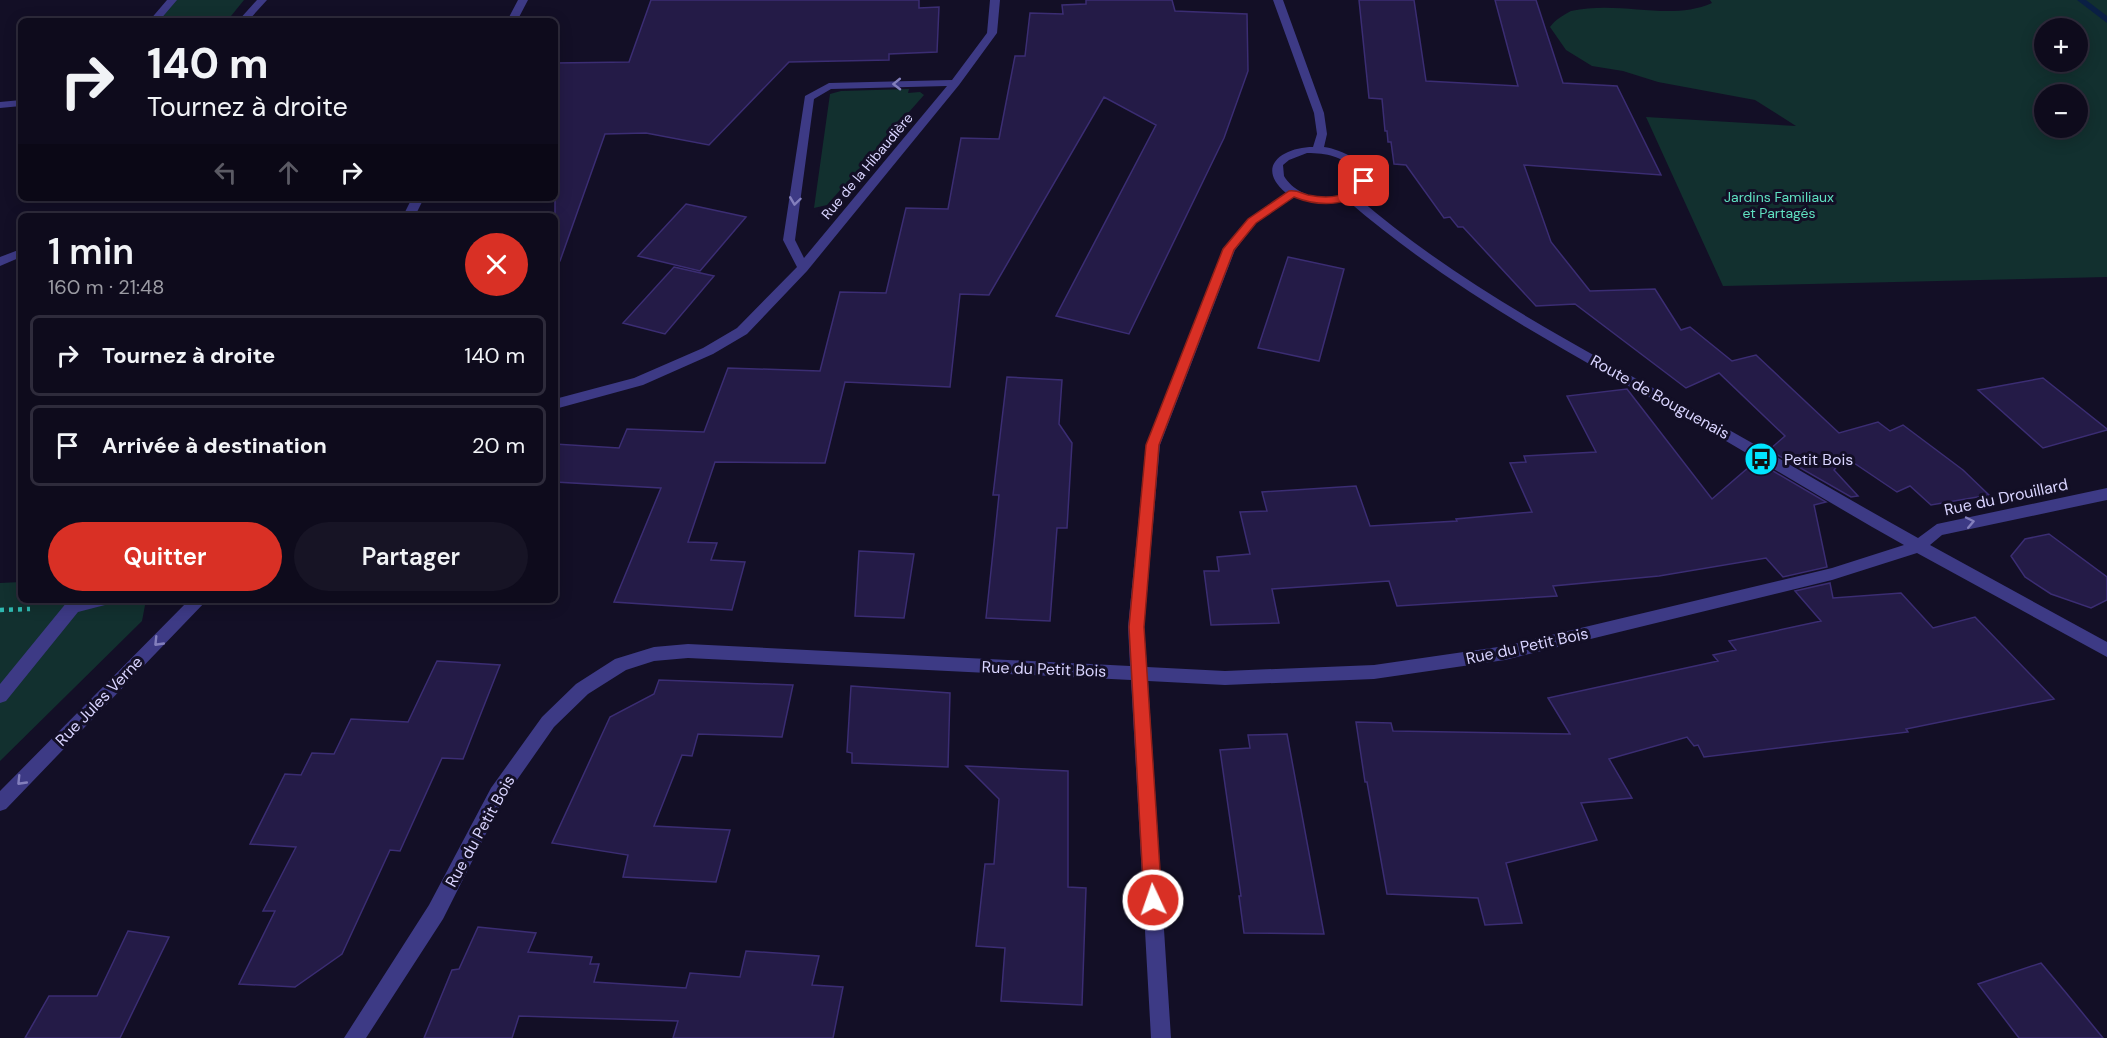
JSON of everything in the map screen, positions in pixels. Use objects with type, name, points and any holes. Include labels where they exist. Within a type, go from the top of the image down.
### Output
[{"type":"street","points":[[157,18],[172,0]]},
{"type":"street","points":[[246,18],[262,0]]},
{"type":"street","points":[[514,18],[523,0]]},
{"type":"street","name":"Rue de la Hibaudière","points":[[558,403],[638,382],[708,351],[742,331],[802,268],[955,83],[992,33],[995,0]]},
{"type":"street","points":[[1278,0],[1319,113],[1322,134],[1318,150]]},
{"type":"street","name":"Rue de la Hibaudière","points":[[802,268],[789,240],[809,98],[829,86],[955,83]]},
{"type":"street","points":[[0,105],[18,103]]},
{"type":"street","points":[[1318,150],[1342,155],[1355,163],[1363,171],[1364,181],[1360,190],[1350,197],[1322,200],[1293,193],[1280,183],[1276,172],[1279,162],[1290,154],[1318,150]]},
{"type":"street","points":[[1161,1038],[1136,627],[1153,445],[1229,249],[1252,221],[1293,193]]},
{"type":"street","name":"Route de Bouguenais","points":[[1350,197],[1441,269],[1516,316],[1803,477],[1919,546],[2107,650]]},
{"type":"street","points":[[0,262],[18,253]]},
{"type":"street","name":"Rue du Drouillard","points":[[1919,546],[1936,530],[2107,494]]},
{"type":"street","name":"Rue du Petit Bois","points":[[354,1038],[436,912],[497,794],[541,731],[582,689],[621,664],[654,654],[688,651],[1225,678],[1374,672],[1505,653],[1832,574],[1919,546]]},
{"type":"street","points":[[0,696],[73,607],[88,603]]},
{"type":"street","name":"Rue Jules Verne","points":[[0,803],[196,603]]},
{"type":"green space","points":[[172,0],[244,0],[229,18],[156,18]]},
{"type":"green space","name":"Jardins Familiaux et Partagés","points":[[1710,0],[2107,0],[2107,277],[1723,286],[1646,117],[1796,126],[1755,100],[1658,82],[1623,71],[1592,66],[1566,50],[1550,27],[1571,11],[1590,8],[1679,11],[1712,3]]},
{"type":"green space","points":[[909,89],[908,93],[920,92],[924,95],[827,205],[814,208],[830,94],[841,91]]},
{"type":"green space","points":[[18,582],[18,603],[145,603],[142,621],[0,761],[0,583]]},
{"type":"building","points":[[651,0],[919,0],[919,8],[939,7],[937,52],[889,54],[889,60],[789,62],[709,145],[646,133],[605,134],[560,261],[558,261],[558,213],[555,213],[555,201],[558,201],[558,63],[629,62]]},
{"type":"building","points":[[1086,0],[1172,0],[1175,11],[1247,14],[1248,71],[1224,138],[1129,334],[1056,316],[1156,125],[1104,97],[989,295],[960,294],[950,387],[845,382],[825,463],[715,462],[688,542],[717,543],[711,560],[745,562],[732,610],[614,602],[661,488],[558,482],[558,444],[619,448],[627,429],[704,432],[728,368],[820,371],[840,292],[886,293],[906,208],[948,209],[961,138],[999,139],[1015,56],[1025,56],[1030,13],[1063,14],[1062,5],[1086,4]]},
{"type":"building","points":[[1359,0],[1414,0],[1426,81],[1518,86],[1495,0],[1536,0],[1563,83],[1617,86],[1661,175],[1524,165],[1551,242],[1590,291],[1655,289],[1681,330],[1690,327],[1732,361],[1756,355],[1839,433],[1878,422],[1890,431],[1903,425],[1963,470],[1989,495],[1931,505],[1910,486],[1897,492],[1845,457],[1834,470],[1858,496],[1851,497],[1769,450],[1785,436],[1719,373],[1686,388],[1575,304],[1536,306],[1463,227],[1458,227],[1450,217],[1444,218],[1406,165],[1394,164],[1391,142],[1388,142],[1387,131],[1385,131],[1382,99],[1369,98]]},
{"type":"building","points":[[686,204],[746,217],[700,271],[638,256]]},
{"type":"building","points":[[1288,257],[1344,269],[1319,361],[1258,348]]},
{"type":"building","points":[[674,267],[714,276],[665,334],[623,323]]},
{"type":"building","points":[[1007,377],[1062,380],[1059,424],[1072,443],[1067,528],[1057,528],[1050,621],[986,618],[999,495],[993,495]]},
{"type":"building","points":[[2043,378],[2107,430],[2043,448],[1978,390]]},
{"type":"building","points":[[1627,389],[1712,499],[1756,461],[1826,502],[1814,505],[1827,567],[1783,577],[1766,558],[1659,576],[1553,586],[1557,596],[1397,606],[1389,581],[1272,589],[1279,623],[1211,625],[1204,571],[1219,571],[1217,557],[1250,554],[1240,512],[1267,511],[1262,492],[1356,486],[1370,526],[1457,521],[1456,519],[1532,512],[1510,463],[1526,462],[1524,456],[1596,452],[1567,396]]},
{"type":"building","points":[[2049,534],[2107,577],[2107,600],[2091,608],[2051,594],[2025,577],[2011,556],[2025,539]]},
{"type":"building","points":[[859,551],[914,554],[904,618],[855,616]]},
{"type":"building","points":[[1830,583],[1833,598],[1901,593],[1933,628],[1975,617],[2054,699],[1906,729],[1908,732],[1704,757],[1698,745],[1694,746],[1687,737],[1609,759],[1632,798],[1581,803],[1597,840],[1506,863],[1522,923],[1485,925],[1478,898],[1387,894],[1356,722],[1391,723],[1393,731],[1570,734],[1548,698],[1718,661],[1713,655],[1736,650],[1729,641],[1821,621],[1795,591]]},
{"type":"building","points":[[437,661],[500,665],[463,759],[442,758],[400,851],[390,850],[342,954],[295,987],[239,984],[275,911],[263,911],[296,847],[250,844],[285,774],[301,775],[312,753],[334,754],[351,719],[408,722]]},
{"type":"building","points":[[659,680],[793,685],[782,737],[698,734],[692,756],[682,755],[654,826],[730,830],[716,882],[623,877],[628,855],[552,843],[610,717],[654,694]]},
{"type":"building","points":[[851,686],[950,693],[948,767],[852,763],[852,753],[847,752]]},
{"type":"building","points":[[1287,734],[1324,934],[1244,933],[1239,896],[1241,896],[1220,750],[1250,748],[1248,735]]},
{"type":"building","points":[[966,766],[1068,771],[1068,887],[1086,888],[1082,1005],[1001,1001],[1005,948],[976,946],[985,864],[994,864],[999,799]]},
{"type":"building","points":[[478,927],[536,933],[528,952],[592,957],[590,964],[599,964],[594,982],[686,988],[690,973],[740,977],[746,951],[819,956],[812,985],[843,987],[833,1038],[673,1038],[678,1021],[519,1016],[512,1038],[424,1038],[452,970],[459,969]]},
{"type":"building","points":[[128,931],[169,937],[120,1038],[25,1038],[49,996],[97,996]]},
{"type":"building","points":[[2041,963],[2103,1038],[2019,1038],[1978,984]]},
{"type":"waterway","points":[[2081,0],[2107,20]]},
{"type":"place","name":"Petit Bois","points":[[1761,459]]},
{"type":"route","points":[[1153,900],[1136,627],[1153,445],[1229,249],[1252,221],[1293,193],[1306,198],[1337,200],[1350,197],[1360,190],[1364,181]]}]
